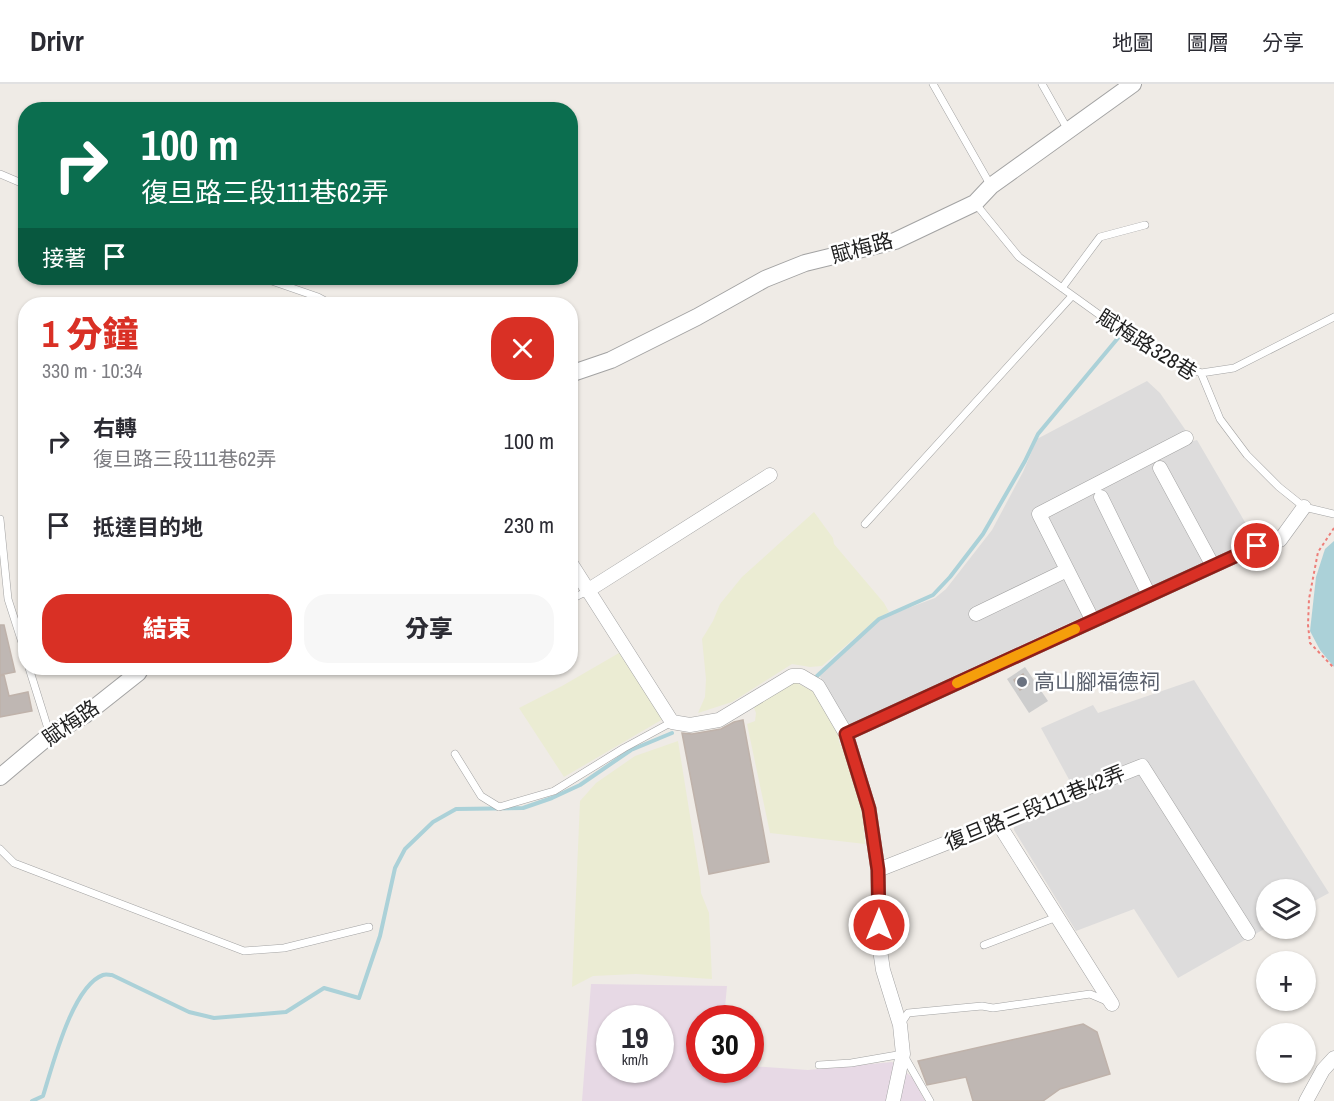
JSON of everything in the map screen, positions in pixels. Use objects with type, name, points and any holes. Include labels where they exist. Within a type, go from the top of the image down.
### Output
[{"type":"street","name":"賦梅路","points":[[578,371],[611,360],[698,317],[765,279],[805,263],[895,241],[975,203],[991,186],[1132,84]]},
{"type":"street","points":[[1093,621],[1039,514],[1186,438]]},
{"type":"street","points":[[1160,468],[1213,566]]},
{"type":"street","points":[[587,591],[770,476]]},
{"type":"street","points":[[1101,497],[1149,595]]},
{"type":"street","points":[[846,734],[1257,546],[1280,540],[1304,507]]},
{"type":"street","points":[[976,614],[1067,570]]},
{"type":"street","points":[[578,576],[672,722],[690,724],[719,720],[792,676],[801,676],[818,686],[846,734],[869,809],[878,870],[879,943],[883,970],[900,1025],[903,1054],[893,1101]]},
{"type":"street","name":"賦梅路","points":[[0,777],[50,735],[85,716],[136,675]]},
{"type":"street","name":"復旦路三段111巷42弄","points":[[878,870],[1142,766],[1248,933]]},
{"type":"street","points":[[998,824],[1112,1004]]},
{"type":"street","points":[[1306,1101],[1323,1070],[1334,1058]]},
{"type":"lane","points":[[933,84],[991,186]]},
{"type":"lane","points":[[1042,84],[1068,130]]},
{"type":"lane","points":[[0,174],[18,182]]},
{"type":"lane","name":"賦梅路328巷","points":[[975,203],[1018,257],[1147,349],[1201,373],[1220,419],[1247,454],[1279,487],[1304,507],[1334,514]]},
{"type":"lane","points":[[1062,288],[1100,237],[1145,225]]},
{"type":"lane","points":[[283,285],[318,297]]},
{"type":"lane","points":[[865,524],[1072,296]]},
{"type":"lane","points":[[1201,373],[1234,368],[1334,317]]},
{"type":"lane","points":[[0,519],[8,599],[18,630]]},
{"type":"lane","points":[[578,596],[587,591]]},
{"type":"lane","points":[[31,675],[50,735]]},
{"type":"lane","points":[[455,754],[481,796],[499,807],[554,791],[672,722]]},
{"type":"lane","points":[[0,849],[14,863],[244,951],[284,948],[369,927]]},
{"type":"lane","points":[[984,945],[1057,917]]},
{"type":"lane","points":[[900,1025],[908,1013],[982,1006],[993,1008],[1090,994],[1112,1004]]},
{"type":"lane","points":[[819,1065],[851,1063],[903,1054],[930,1101]]},
{"type":"path","points":[[1334,528],[1318,552],[1309,599],[1308,625],[1311,643],[1334,668]]},
{"type":"shaded area","points":[[1147,381],[1160,393],[1193,441],[1197,440],[1256,541],[1095,616],[1093,612],[848,725],[819,675],[879,619],[935,598],[946,589],[992,530],[1023,472],[1037,439]]},
{"type":"shaded area","points":[[1025,667],[1048,701],[1029,713],[1007,679]]},
{"type":"shaded area","points":[[1194,680],[1329,893],[1316,900],[1316,879],[1256,879],[1256,934],[1178,978],[1134,909],[1076,931],[1014,830],[1014,825],[1068,802],[1072,785],[1041,728],[1093,705],[1098,713]]},
{"type":"shaded area","points":[[591,984],[727,986],[725,1005],[686,1005],[686,1083],[764,1083],[764,1067],[808,1070],[892,1062],[912,1077],[925,1101],[582,1101]]},
{"type":"green space","points":[[814,512],[833,538],[834,544],[889,612],[878,618],[822,666],[792,664],[732,702],[698,713],[705,697],[706,679],[702,639],[720,604],[742,577]]},
{"type":"green space","points":[[619,653],[663,719],[564,777],[519,708]]},
{"type":"green space","points":[[795,682],[814,692],[838,730],[839,742],[849,760],[863,816],[865,844],[770,833],[747,724],[755,721],[756,713],[753,705]]},
{"type":"green space","points":[[678,741],[701,893],[709,913],[712,979],[636,974],[593,976],[572,987],[580,801],[596,783],[635,756]]},
{"type":"water","points":[[1334,541],[1334,667],[1320,650],[1310,631],[1316,577],[1325,549]]},
{"type":"building","points":[[0,625],[4,625],[15,672],[0,675]]},
{"type":"building","name":"高山腳福德祠","points":[[1023,674],[1029,684],[1020,690],[1014,680]]},
{"type":"building","points":[[4,675],[9,696],[28,692],[32,711],[0,717],[0,676]]},
{"type":"building","points":[[743,720],[769,862],[709,874],[682,733],[692,734],[721,729]]},
{"type":"building","points":[[1083,1024],[1097,1032],[1110,1074],[1060,1089],[1043,1101],[973,1101],[966,1077],[927,1085],[918,1061]]},
{"type":"waterway","points":[[817,676],[879,619],[933,595],[950,577],[983,534],[1038,434],[1118,338]]},
{"type":"waterway","points":[[32,1101],[43,1096],[65,1029],[82,995],[92,982],[103,975],[112,975],[189,1012],[214,1018],[286,1012],[324,988],[359,998],[380,936],[395,868],[405,849],[433,822],[456,809],[523,808],[552,798],[580,785],[631,750],[672,733]]},
{"type":"slow traffic","points":[[957,683],[1075,629]]},
{"type":"place","name":"高山腳福德祠","points":[[1022,682]]},
{"type":"route","points":[[879,925],[878,870],[869,809],[846,734],[1257,546]]}]
